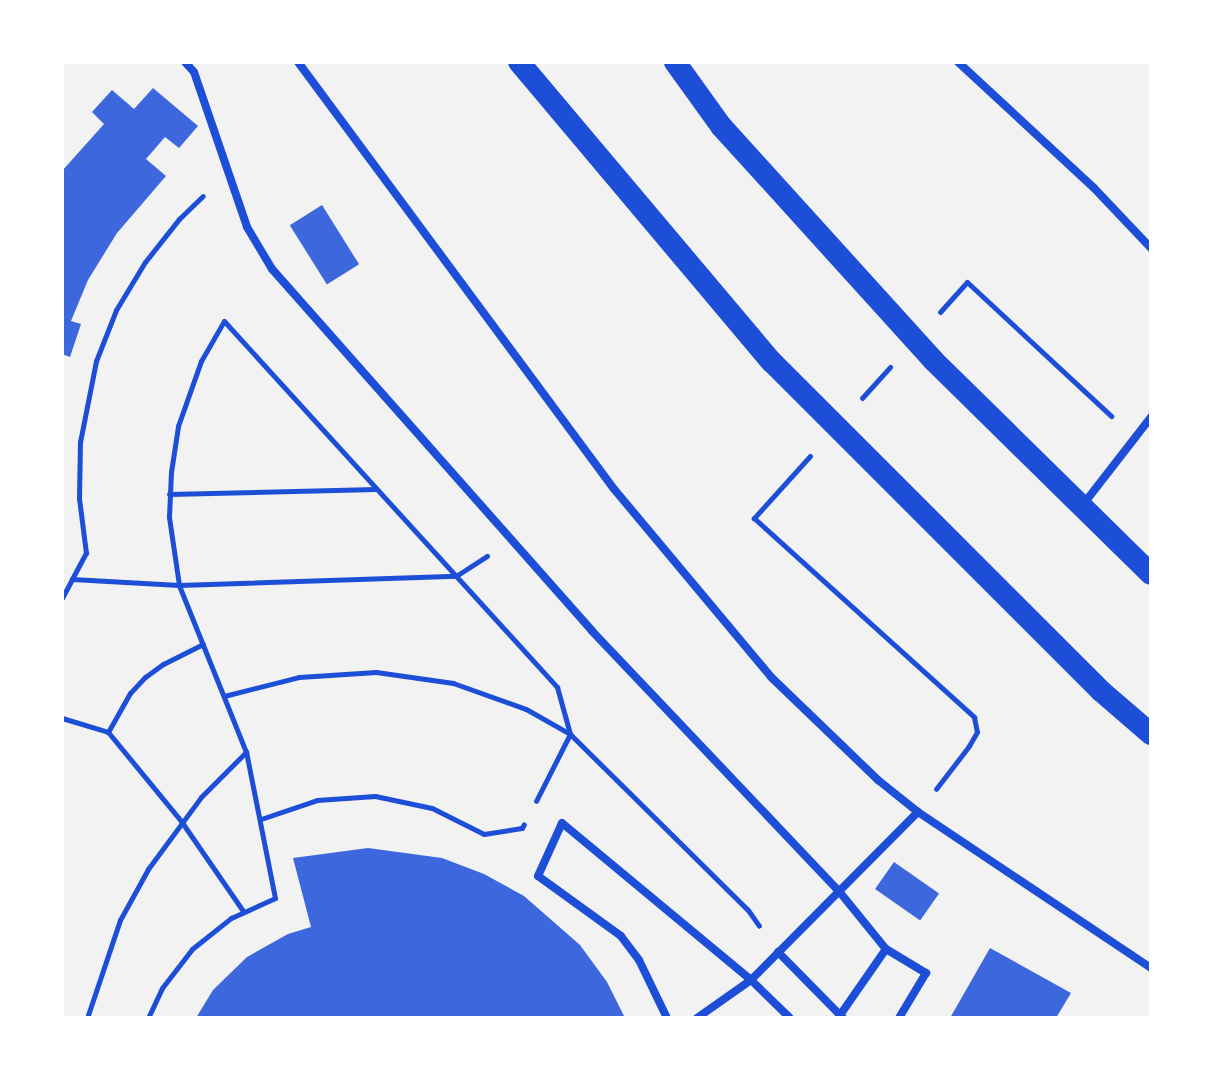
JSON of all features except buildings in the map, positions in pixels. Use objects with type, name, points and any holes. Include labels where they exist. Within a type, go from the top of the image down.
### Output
[{"type":"highway","points":[[519,62],[772,362],[1101,691],[1151,734]]},
{"type":"highway","points":[[675,62],[721,126],[933,360],[1151,574]]},
{"type":"street","points":[[185,62],[194,72],[247,227],[272,269],[511,541],[652,697],[838,890],[886,949],[926,973],[899,1018]]},
{"type":"street","points":[[298,62],[614,489],[771,677],[878,780],[918,812],[1151,968]]},
{"type":"street","points":[[958,62],[1094,188],[1151,248]]},
{"type":"street","points":[[1082,506],[1151,417]]},
{"type":"street","points":[[697,1018],[751,980],[918,812]]},
{"type":"street","points":[[667,1018],[639,960],[621,936],[538,876],[562,823],[751,980],[790,1018]]},
{"type":"street","points":[[778,952],[841,1017],[886,949]]},
{"type":"path","points":[[1151,77],[1151,84]]},
{"type":"path","points":[[62,598],[86,553],[78,470],[83,415],[105,335],[130,286],[161,240],[199,199],[231,177]]},
{"type":"path","points":[[967,282],[1085,391]]},
{"type":"path","points":[[148,1018],[162,988],[184,958],[210,932],[243,911],[275,898],[246,752],[179,585],[171,541],[169,494],[174,449],[184,404],[201,361],[224,321],[557,687],[570,734],[522,828],[484,834],[432,808],[375,796],[317,800],[261,819]]},
{"type":"path","points":[[169,494],[376,489]]},
{"type":"path","points":[[754,518],[974,717],[977,732],[969,746],[918,812]]},
{"type":"path","points":[[72,579],[179,585],[456,576],[511,541]]},
{"type":"path","points":[[108,732],[130,693],[145,677],[203,644]]},
{"type":"path","points":[[224,696],[325,673],[402,675],[478,690],[526,709],[570,734],[748,910],[778,952]]},
{"type":"path","points":[[62,718],[108,732],[181,821],[243,911]]},
{"type":"path","points":[[87,1018],[120,920],[148,869],[181,821],[246,752]]}]
